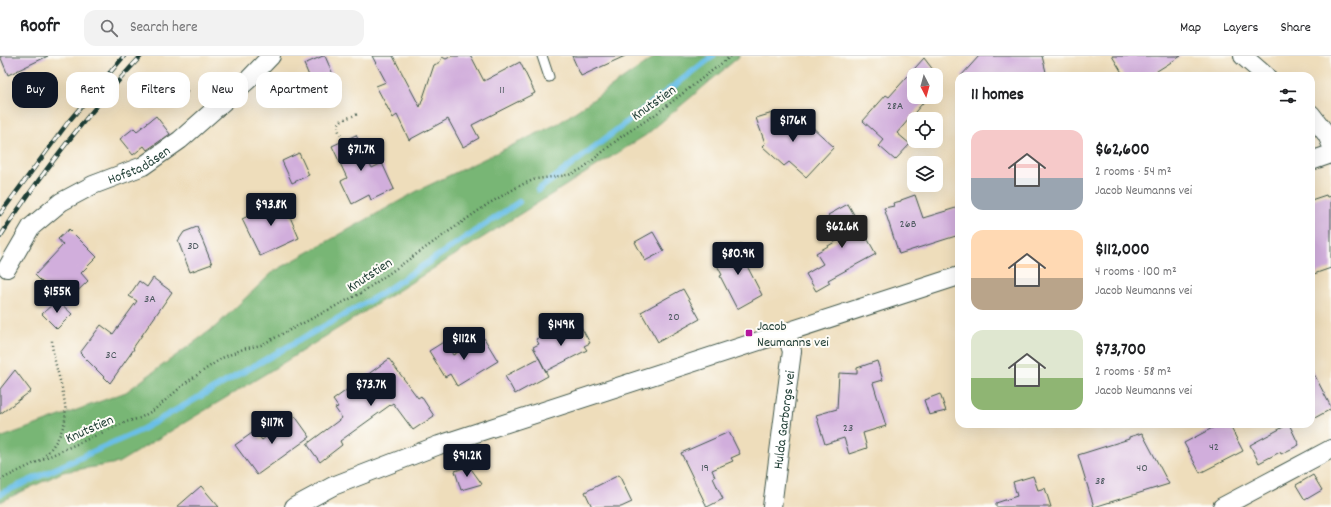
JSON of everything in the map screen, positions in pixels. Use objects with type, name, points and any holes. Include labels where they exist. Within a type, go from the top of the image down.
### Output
[{"type":"street","name":"Hofstadåsen","points":[[7,268],[31,227],[61,202],[93,185],[143,166],[180,140],[248,80],[271,56]]},
{"type":"street","points":[[1243,56],[1261,72]]},
{"type":"street","points":[[1315,119],[1327,135],[1331,144]]},
{"type":"street","points":[[1315,160],[1331,154]]},
{"type":"street","points":[[294,507],[333,486],[439,445],[786,334],[955,277]]},
{"type":"street","name":"Hulda Garborgs vei","points":[[772,507],[792,351],[786,334]]},
{"type":"street","points":[[1222,507],[1331,449]]},
{"type":"lane","points":[[542,56],[549,77]]},
{"type":"path","name":"Knutstien","points":[[0,480],[126,422],[140,418],[154,410],[187,382],[222,358],[242,349],[261,345],[361,293],[488,204],[521,185],[536,179],[569,175],[582,169],[622,136],[656,114],[731,56]]},
{"type":"path","points":[[342,139],[338,129],[339,123],[342,120],[358,114]]},
{"type":"path","points":[[43,459],[56,442],[64,423],[65,408],[63,394],[53,351],[52,339]]},
{"type":"green space","points":[[656,56],[740,56],[646,135],[275,368],[118,463],[63,472],[0,502],[0,438],[126,392],[215,327],[273,272],[419,190],[559,123]]},
{"type":"building","points":[[0,56],[48,56],[12,72],[8,75]]},
{"type":"building","points":[[325,56],[332,72],[307,72],[304,64]]},
{"type":"building","points":[[372,56],[393,56],[420,107],[434,65],[440,62],[442,57],[446,59],[452,56],[471,56],[484,81],[520,62],[535,93],[472,125],[479,138],[463,147],[448,119],[409,140],[397,115],[393,118],[376,86],[386,82]]},
{"type":"building","points":[[572,56],[625,56],[581,76]]},
{"type":"building","points":[[979,56],[1042,56],[1046,72],[965,72]]},
{"type":"building","points":[[1112,56],[1181,56],[1155,72],[1122,72]]},
{"type":"building","points":[[924,58],[932,68],[915,68]]},
{"type":"building","points":[[907,77],[907,104],[922,104],[915,112],[907,112],[907,121],[897,133],[907,141],[907,147],[895,160],[879,146],[884,140],[863,121],[886,95],[889,97]]},
{"type":"building","points":[[776,112],[785,119],[789,115],[807,131],[811,126],[834,147],[806,177],[789,162],[784,166],[762,146],[765,143],[756,118]]},
{"type":"building","points":[[156,116],[170,134],[147,150],[144,146],[133,155],[120,139],[134,128],[137,131]]},
{"type":"building","points":[[356,135],[372,168],[382,163],[394,189],[371,200],[369,195],[352,204],[341,181],[347,178],[332,146]]},
{"type":"building","points":[[299,153],[309,175],[292,183],[282,161]]},
{"type":"building","points":[[915,195],[923,218],[955,208],[955,236],[899,254],[884,208],[894,206],[893,203]]},
{"type":"building","points":[[1326,195],[1327,197],[1331,196],[1331,268],[1315,274],[1315,199]]},
{"type":"building","points":[[282,198],[299,238],[260,256],[242,219],[267,207],[266,205]]},
{"type":"building","points":[[848,204],[876,254],[828,280],[830,283],[816,291],[806,274],[823,264],[816,253],[840,239],[828,215]]},
{"type":"building","points":[[197,227],[212,264],[190,272],[178,241],[184,232]]},
{"type":"building","points":[[69,229],[97,257],[81,273],[88,281],[64,304],[35,275],[63,245],[58,239]]},
{"type":"building","points":[[653,232],[664,251],[645,261],[635,242]]},
{"type":"building","points":[[742,244],[751,261],[746,264],[762,295],[737,309],[720,276],[722,275],[714,259]]},
{"type":"building","points":[[153,278],[172,292],[110,383],[80,353],[101,325],[113,334],[137,301],[129,296],[139,281],[147,287]]},
{"type":"building","points":[[683,289],[700,319],[658,342],[641,312]]},
{"type":"building","points":[[57,300],[72,314],[57,329],[42,314]]},
{"type":"building","points":[[580,325],[590,343],[584,346],[587,350],[546,371],[533,347],[539,344],[536,339],[555,329],[558,337]]},
{"type":"building","points":[[484,338],[498,361],[457,386],[450,374],[445,377],[429,351],[445,341],[453,355]]},
{"type":"building","points":[[539,358],[548,376],[515,394],[505,376]]},
{"type":"building","points":[[389,359],[418,398],[421,396],[434,416],[413,430],[393,403],[340,441],[342,445],[320,462],[307,444],[342,418],[335,408],[338,407],[333,400]]},
{"type":"building","points":[[877,361],[883,380],[873,383],[886,426],[863,433],[867,448],[849,454],[844,438],[825,444],[816,415],[837,409],[839,373],[857,374],[857,368]]},
{"type":"building","points":[[15,370],[31,391],[0,414],[0,389]]},
{"type":"building","points":[[1315,376],[1331,407],[1331,409],[1315,418]]},
{"type":"building","points":[[940,394],[946,411],[929,415],[924,400]]},
{"type":"building","points":[[295,416],[310,437],[257,475],[235,445],[255,431],[262,440]]},
{"type":"building","points":[[1212,428],[1231,428],[1243,451],[1200,473],[1184,443]]},
{"type":"building","points":[[1282,428],[1291,428],[1299,445],[1281,454],[1280,452],[1259,463],[1250,445]]},
{"type":"building","points":[[729,432],[740,454],[731,458],[733,461],[712,470],[715,477],[713,478],[723,499],[707,507],[681,453]]},
{"type":"building","points":[[1142,433],[1169,484],[1094,507],[1078,455],[1129,439],[1129,437]]},
{"type":"building","points":[[469,466],[482,484],[461,490],[455,471]]},
{"type":"building","points":[[619,475],[632,502],[621,507],[592,507],[585,492]]},
{"type":"building","points":[[1313,475],[1322,490],[1305,500],[1296,485]]},
{"type":"building","points":[[1033,476],[1038,490],[1045,488],[1051,507],[996,507],[996,503],[1017,496],[1013,482]]},
{"type":"building","points":[[201,486],[219,507],[177,507]]},
{"type":"waterway","points":[[538,190],[713,56]]},
{"type":"waterway","points":[[0,494],[141,430],[379,295],[519,202]]},
{"type":"railway","points":[[0,214],[69,121],[124,56]]},
{"type":"railway","points":[[0,237],[66,144],[84,121],[141,56]]},
{"type":"place","name":"Jacob Neumanns vei","points":[[749,333]]}]
